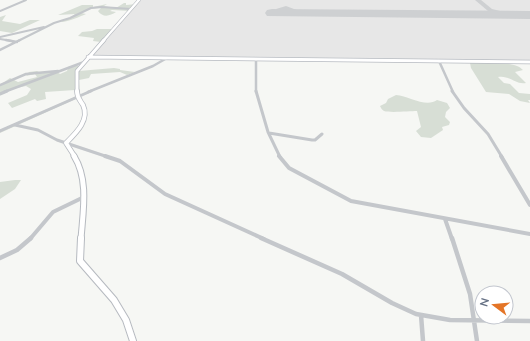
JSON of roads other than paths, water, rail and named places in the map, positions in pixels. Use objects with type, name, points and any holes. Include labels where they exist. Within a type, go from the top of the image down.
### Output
[{"type":"street","points":[[0,11],[26,0]]},
{"type":"street","points":[[66,143],[78,129],[84,117],[85,108],[77,97],[77,72],[88,57],[139,0]]},
{"type":"street","points":[[0,38],[47,26],[94,8],[131,9]]},
{"type":"street","points":[[0,50],[47,26]]},
{"type":"street","points":[[0,38],[18,42]]},
{"type":"street","points":[[88,57],[530,62]]},
{"type":"street","points":[[0,131],[153,66],[167,58]]},
{"type":"street","points":[[256,59],[256,91],[261,114],[272,141],[287,166],[345,199],[366,205],[530,234]]},
{"type":"street","points":[[439,61],[452,91],[488,134],[530,205]]},
{"type":"street","points":[[0,94],[84,62]]},
{"type":"street","points":[[0,85],[26,74],[61,70]]},
{"type":"street","points":[[15,125],[38,130],[66,143],[120,161],[165,194],[342,274],[392,303],[421,315],[450,320],[474,321]]},
{"type":"street","points":[[269,133],[312,140],[315,140],[322,134]]},
{"type":"street","points":[[66,143],[79,164],[84,183],[80,261],[114,300],[126,320],[133,341]]},
{"type":"street","points":[[0,258],[26,243],[53,212],[84,197]]},
{"type":"street","points":[[445,219],[464,275],[474,313]]},
{"type":"street","points":[[421,315],[423,341]]},
{"type":"street","points":[[514,321],[530,321]]},
{"type":"street","points":[[476,325],[477,341]]}]
